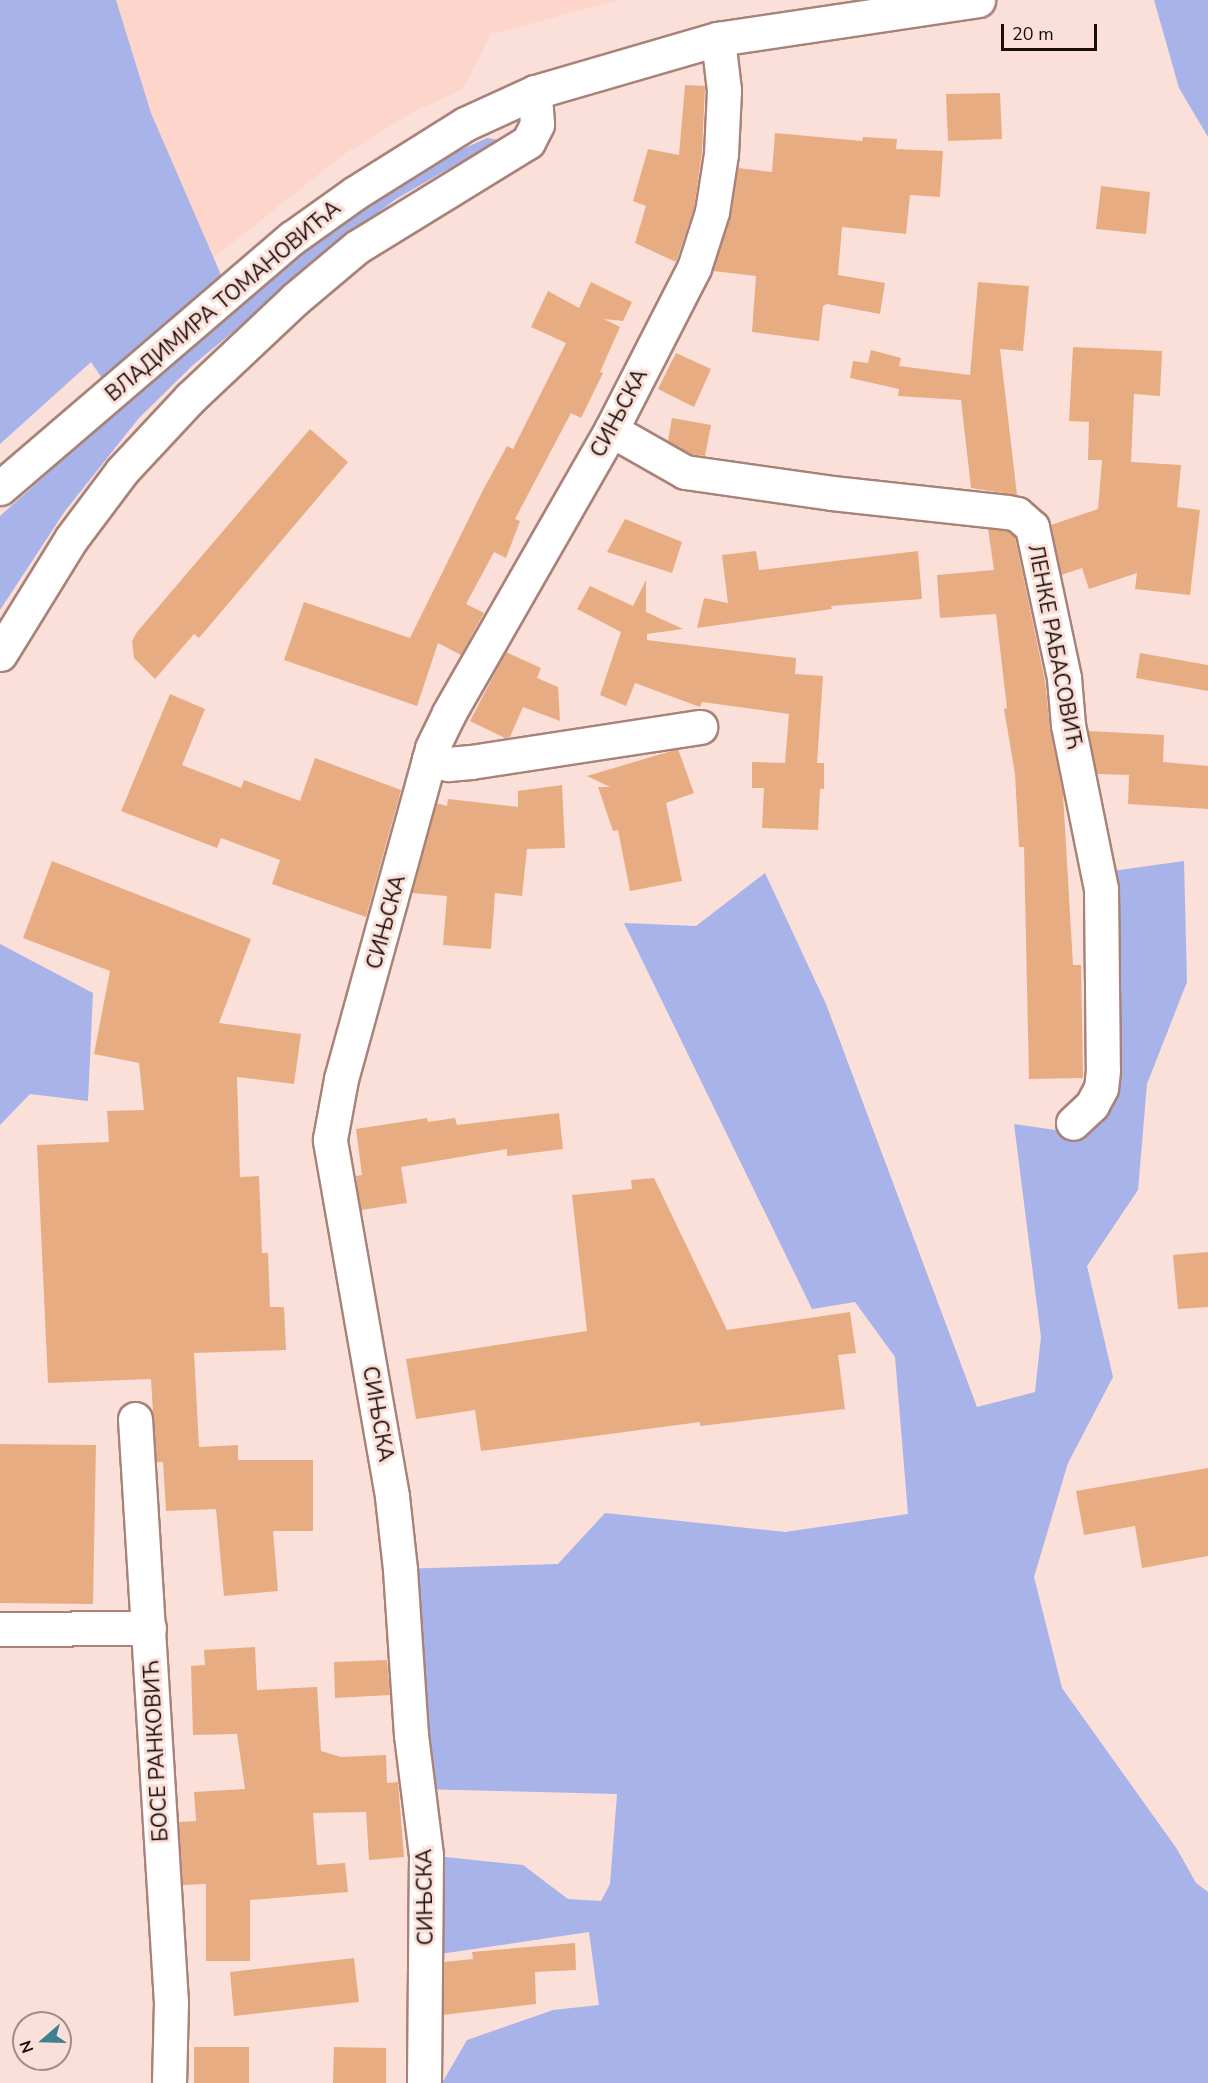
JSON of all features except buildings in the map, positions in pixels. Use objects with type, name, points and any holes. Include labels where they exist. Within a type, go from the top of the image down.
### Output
[{"type":"street","name":"ВЛАДИМИРА ТОМАНОВИЋА","points":[[0,488],[292,238],[417,152],[535,92],[718,39],[978,0]]},
{"type":"street","name":"СИЊСКА","points":[[424,2083],[426,1855],[411,1735],[400,1569],[392,1496],[330,1139],[341,1079],[429,759],[449,712],[611,430],[694,268],[712,212],[724,113],[718,39]]},
{"type":"street","points":[[0,654],[71,539],[122,471],[190,398],[295,299],[357,247],[528,142],[537,124],[535,92]]},
{"type":"street","name":"ЛЕНКЕ РАБАСОВИЋ","points":[[611,430],[685,472],[797,489],[1007,512],[1017,514],[1032,527],[1064,678],[1068,725],[1101,889],[1103,1070],[1101,1088],[1092,1105],[1073,1123]]},
{"type":"street","points":[[429,759],[448,764],[471,762],[700,727]]},
{"type":"street","name":"БОСЕ РАНКОВИЋ","points":[[135,1419],[171,2002],[170,2083]]},
{"type":"street","points":[[0,1629],[148,1628]]},
{"type":"shaded area","points":[[0,0],[116,0],[151,113],[228,291],[112,393],[91,362],[0,444]]},
{"type":"shaded area","points":[[116,0],[620,0],[491,34],[463,89],[411,113],[343,155],[212,259],[151,113]]},
{"type":"shaded area","points":[[1154,0],[1208,0],[1208,137],[1179,88]]},
{"type":"shaded area","points":[[487,138],[499,140],[396,199],[193,365],[139,418],[65,511],[0,610],[0,516],[293,254],[391,188],[438,160]]},
{"type":"shaded area","points":[[1184,861],[1187,982],[1147,1084],[1138,1190],[1087,1266],[1113,1377],[1068,1463],[1034,1577],[1062,1688],[1177,1849],[1196,1883],[1208,1892],[1208,2083],[442,2083],[467,2040],[553,2010],[599,2005],[589,1932],[426,1956],[426,1855],[523,1865],[568,1899],[601,1901],[610,1884],[617,1794],[417,1789],[400,1569],[558,1564],[605,1513],[785,1532],[908,1514],[895,1357],[855,1302],[812,1309],[624,923],[696,926],[765,873],[826,1004],[977,1407],[1035,1392],[1041,1337],[1014,1124],[1083,1134],[1105,872]]},
{"type":"shaded area","points":[[0,944],[93,993],[88,1101],[30,1094],[0,1125]]}]
